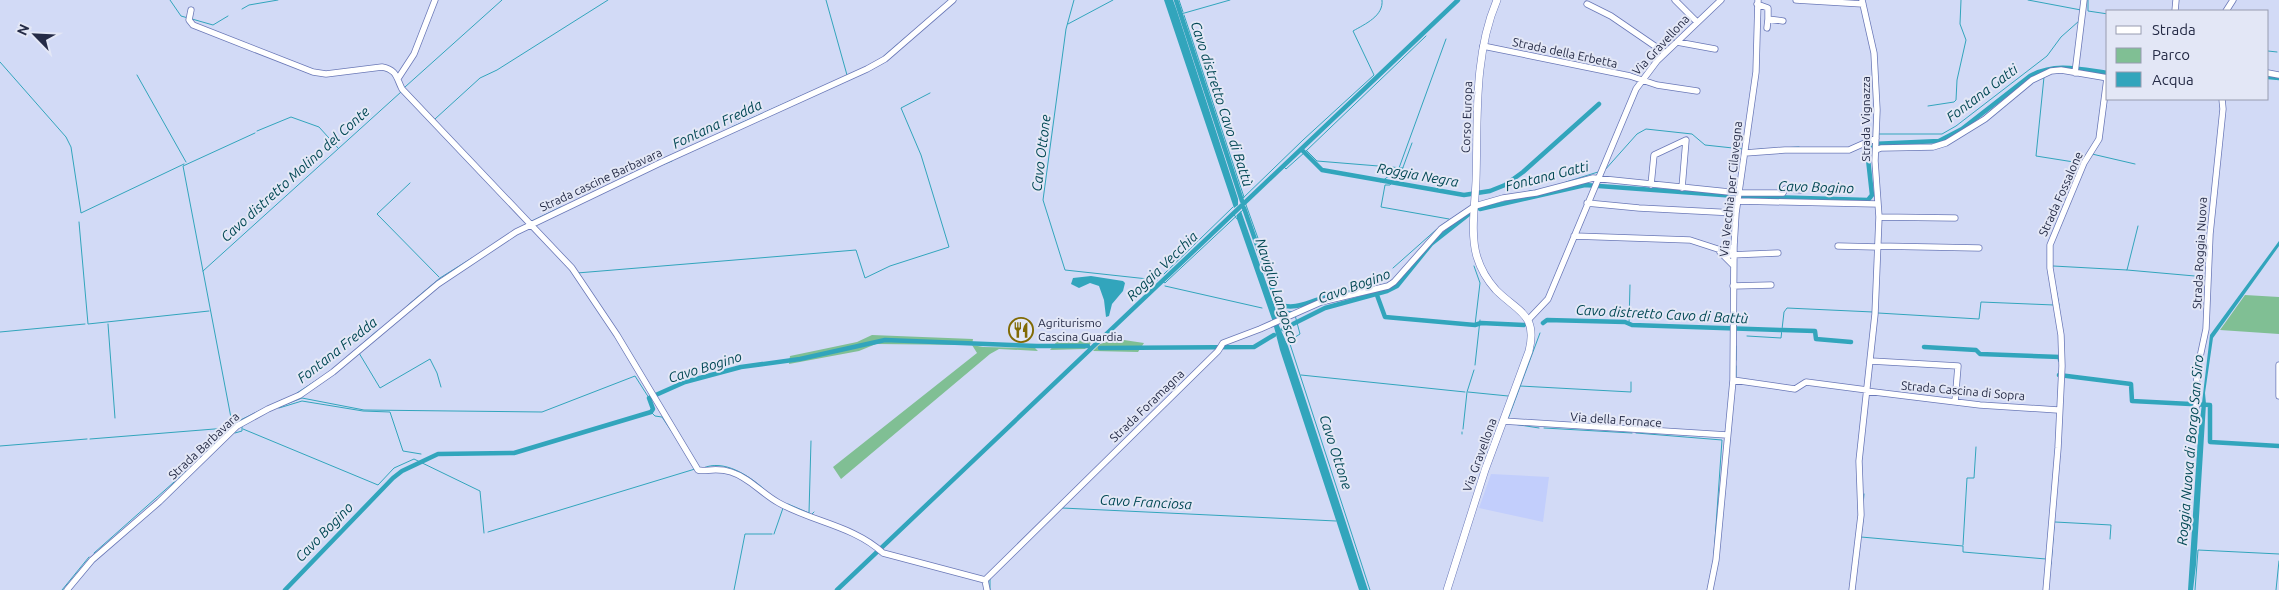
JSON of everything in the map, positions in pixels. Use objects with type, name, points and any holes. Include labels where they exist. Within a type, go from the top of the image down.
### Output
[{"type":"main road","name":"Corso Europa","points":[[1497,0],[1483,46],[1475,206],[1476,254],[1482,271],[1497,291],[1524,314]]},
{"type":"main road","name":"Via Gravellona","points":[[1447,590],[1469,520],[1529,351],[1531,327],[1524,314]]},
{"type":"street","points":[[399,77],[414,54],[434,0]]},
{"type":"street","name":"Strada cascine Barbavara","points":[[516,232],[867,70],[885,59],[953,0]]},
{"type":"street","points":[[1675,0],[1697,22]]},
{"type":"street","name":"Via Gravellona","points":[[1531,327],[1574,236],[1629,103],[1642,80],[1665,53],[1721,0]]},
{"type":"street","points":[[1796,0],[1863,2]]},
{"type":"street","points":[[2075,72],[2084,0]]},
{"type":"street","points":[[1758,2],[1768,8],[1767,28]]},
{"type":"street","name":"Via Vecchia per Cilavegna","points":[[1710,590],[1716,560],[1733,380],[1733,265],[1736,212],[1756,72],[1758,2]]},
{"type":"street","name":"Strada Vignazza","points":[[1852,590],[1861,515],[1859,461],[1870,361],[1879,217],[1876,141],[1877,95],[1874,53],[1863,2]]},
{"type":"street","points":[[1587,4],[1611,16],[1665,53]]},
{"type":"street","points":[[191,10],[189,19],[193,25],[313,72],[326,74],[382,67],[391,69],[399,77],[402,89],[572,268],[617,335],[650,393],[699,471],[714,468],[734,473],[754,484],[781,505],[851,532],[890,556],[985,580],[987,590]]},
{"type":"street","points":[[1768,19],[1783,21]]},
{"type":"street","points":[[1677,42],[1715,49]]},
{"type":"street","name":"Strada della Erbetta","points":[[1483,46],[1697,91]]},
{"type":"street","points":[[1745,153],[1785,150],[1849,150],[1876,141],[1881,148],[1933,147],[1946,143],[1985,119],[2043,73],[2061,70],[2106,78]]},
{"type":"street","name":"Strada Fossalone","points":[[2046,590],[2058,448],[2058,410],[2061,376],[2061,335],[2050,268],[2050,245],[2084,163],[2099,139],[2106,92]]},
{"type":"street","name":"Strada Roggia Nuova","points":[[2196,405],[2197,371],[2206,329],[2211,224],[2223,109],[2222,100]]},
{"type":"street","points":[[1651,185],[1654,155],[1686,140],[1682,188]]},
{"type":"street","points":[[1475,206],[1503,198],[1536,193],[1597,178],[1739,193],[1782,193],[1785,189],[1802,190]]},
{"type":"street","points":[[1738,201],[1878,204]]},
{"type":"street","points":[[1587,202],[1639,208],[1736,212]]},
{"type":"street","name":"Strada Foramagna","points":[[985,580],[1222,345],[1321,302],[1375,289],[1394,282],[1432,237],[1475,206]]},
{"type":"street","points":[[1879,217],[1954,218]]},
{"type":"street","name":"Strada Barbavara","points":[[67,590],[92,560],[159,502],[237,426],[268,409],[289,402],[300,395],[333,372],[438,284],[516,232]]},
{"type":"street","points":[[1574,236],[1690,240],[1722,254],[1733,265]]},
{"type":"street","points":[[1722,254],[1734,246]]},
{"type":"street","points":[[1838,246],[1979,248]]},
{"type":"street","points":[[1722,254],[1778,253]]},
{"type":"street","points":[[1733,286],[1771,285]]},
{"type":"street","points":[[1524,314],[1542,307]]},
{"type":"street","points":[[1870,361],[1958,366],[1955,402]]},
{"type":"street","points":[[2279,365],[2279,396]]},
{"type":"street","name":"Strada Cascina di Sopra","points":[[1733,380],[1795,388],[1806,382],[1955,402],[2058,410]]},
{"type":"street","name":"Via della Fornace","points":[[1504,421],[1727,435]]},
{"type":"shaded area","points":[[1491,474],[1549,477],[1543,522],[1479,508]]},
{"type":"green space","points":[[2245,295],[2279,297],[2279,334],[2220,330]]},
{"type":"green space","points":[[872,335],[973,339],[972,345],[876,344],[859,351],[789,364],[790,356],[857,342]]},
{"type":"green space","points":[[1117,339],[1144,343],[1138,352],[1093,351],[1100,344]]},
{"type":"green space","points":[[1058,340],[1093,341],[1085,349],[1050,350]]},
{"type":"green space","points":[[972,345],[1035,348],[1038,351],[999,349],[990,354],[841,479],[833,467],[977,353]]},
{"type":"water","points":[[1164,0],[1173,0],[1177,11],[1238,199],[1238,205],[1234,208]]},
{"type":"water","points":[[1241,211],[1278,316],[1277,320],[1273,322],[1237,219],[1237,215]]},
{"type":"water","points":[[2279,241],[2279,246],[2213,338],[2205,393],[2206,404],[2196,565],[2193,590],[2188,590],[2198,437],[2210,335]]},
{"type":"water","points":[[1091,276],[1123,281],[1125,283],[1123,291],[1112,304],[1109,316],[1106,317],[1104,300],[1099,286],[1090,283],[1079,288],[1071,284],[1073,278]]},
{"type":"water","points":[[1277,321],[1288,346],[1368,590],[1359,590],[1280,350],[1273,323]]},
{"type":"waterway","name":"Cavo distretto Molino del Conte","points":[[170,0],[181,16],[188,18]]},
{"type":"waterway","name":"Cavo distretto Molino del Conte","points":[[242,9],[249,5],[278,0]]},
{"type":"waterway","points":[[405,87],[502,0]]},
{"type":"waterway","points":[[435,119],[480,78],[497,70],[608,0]]},
{"type":"waterway","points":[[826,0],[847,75]]},
{"type":"waterway","name":"Cavo Ottone","points":[[1074,0],[1066,29],[1043,200],[1065,270],[1157,280]]},
{"type":"waterway","name":"Cavo Ottone","points":[[1068,24],[1113,0]]},
{"type":"waterway","name":"Cavo distretto Cavo di Battù","points":[[1176,0],[1242,201]]},
{"type":"waterway","name":"Cavo distretto Cavo di Battù","points":[[1179,0],[1183,12]]},
{"type":"waterway","name":"Cavo distretto Cavo di Battù","points":[[1181,14],[1230,0]]},
{"type":"waterway","name":"Cavo distretto Cavo di Battù","points":[[1241,200],[1374,75],[1353,31],[1377,15],[1382,6],[1382,0]]},
{"type":"waterway","name":"Roggia Vecchia","points":[[837,590],[1458,0]]},
{"type":"waterway","points":[[1928,106],[1954,102],[1956,100],[1957,80],[1966,40],[1960,24],[1961,0]]},
{"type":"waterway","points":[[2028,0],[2081,10]]},
{"type":"waterway","points":[[2088,0],[2088,11],[2106,14]]},
{"type":"waterway","name":"Cavo distretto Cavo di Battù","points":[[1184,15],[1244,197]]},
{"type":"waterway","name":"Cavo distretto Molino del Conte","points":[[192,19],[213,25],[228,16]]},
{"type":"waterway","name":"Fontana Gatti","points":[[1877,134],[1942,134],[1956,126],[2047,56],[2061,37],[2079,21]]},
{"type":"waterway","points":[[1284,167],[1286,169],[1305,152],[1426,36]]},
{"type":"waterway","name":"Fontana Fredda","points":[[883,57],[905,38]]},
{"type":"waterway","points":[[1381,182],[1399,168],[1446,39]]},
{"type":"waterway","points":[[2269,51],[2277,52]]},
{"type":"waterway","name":"Cavo distretto Molino del Conte","points":[[0,62],[66,137],[71,147],[81,213],[184,164]]},
{"type":"waterway","name":"Cavo Bogino","points":[[1480,209],[1585,185],[1736,196],[1868,200],[1872,195],[1868,159],[1872,144],[1939,141],[1962,129],[2030,76],[2039,72],[2058,68],[2078,68],[2106,73]]},
{"type":"waterway","name":"Cavo distretto Molino del Conte","points":[[137,75],[186,162]]},
{"type":"waterway","name":"Cavo distretto Cavo di Battù","points":[[2044,77],[2036,156],[2080,163]]},
{"type":"waterway","name":"Cavo Bogino","points":[[2269,77],[2279,78]]},
{"type":"waterway","name":"Fontana Fredda","points":[[732,127],[817,89]]},
{"type":"waterway","name":"Cavo distretto Molino del Conte","points":[[203,271],[401,92]]},
{"type":"waterway","points":[[577,273],[856,250],[865,278],[890,266],[949,247],[921,155],[901,108],[930,93]]},
{"type":"waterway","name":"Roggia Negra","points":[[1301,149],[1322,170],[1464,195],[1490,191],[1505,185],[1523,172],[1599,104]]},
{"type":"waterway","points":[[257,131],[291,117],[319,127],[338,148]]},
{"type":"waterway","name":"Fontana Gatti","points":[[1604,171],[1637,134],[1646,129],[1692,134],[1705,145],[1742,149]]},
{"type":"waterway","name":"Cavo distretto Molino del Conte","points":[[232,423],[183,166],[255,133]]},
{"type":"waterway","name":"Fontana Gatti","points":[[1412,143],[1402,170],[1390,185],[1385,185],[1381,207],[1449,219]]},
{"type":"waterway","name":"Fontana Gatti","points":[[1748,150],[1799,147]]},
{"type":"waterway","points":[[1307,151],[1317,161],[1403,168]]},
{"type":"waterway","points":[[2092,154],[2135,164]]},
{"type":"waterway","name":"Fontana Fredda","points":[[656,167],[672,161]]},
{"type":"waterway","name":"Fontana Gatti","points":[[1566,182],[1598,172]]},
{"type":"waterway","points":[[410,183],[377,214],[439,277]]},
{"type":"waterway","name":"Fontana Gatti","points":[[1529,191],[1538,190]]},
{"type":"waterway","name":"Cavo distretto Cavo di Battù","points":[[1245,202],[1264,255],[1264,265]]},
{"type":"waterway","name":"Fontana Fredda","points":[[532,221],[561,207]]},
{"type":"waterway","points":[[1164,274],[1233,207]]},
{"type":"waterway","name":"Cavo distretto Cavo di Battù","points":[[1244,208],[1278,305],[1300,305],[1328,296],[1355,291]]},
{"type":"waterway","name":"Roggia Vecchia","points":[[1162,281],[1165,283],[1244,209]]},
{"type":"waterway","name":"Fontana Gatti","points":[[1442,225],[1466,209]]},
{"type":"waterway","name":"Roggia Vecchia","points":[[1233,213],[1237,219]]},
{"type":"waterway","name":"Cavo Bogino","points":[[1283,329],[1325,308],[1387,291],[1397,286],[1431,244],[1469,214]]},
{"type":"waterway","name":"Cavo distretto Molino del Conte","points":[[79,222],[88,324],[209,311]]},
{"type":"waterway","name":"Cavo distretto Cavo di Battù","points":[[2053,266],[2127,270],[2138,226]]},
{"type":"waterway","name":"Fontana Gatti","points":[[1393,268],[1437,229]]},
{"type":"waterway","name":"Fontana Fredda","points":[[407,306],[440,278],[472,258]]},
{"type":"waterway","points":[[1474,266],[1480,283],[1475,325]]},
{"type":"waterway","name":"Cavo distretto Cavo di Battù","points":[[2127,270],[2206,277]]},
{"type":"waterway","name":"Cavo distretto Cavo di Battù","points":[[2055,284],[2059,305]]},
{"type":"waterway","points":[[1629,324],[1630,285]]},
{"type":"waterway","name":"Cavo Ottone","points":[[1165,286],[1262,308]]},
{"type":"waterway","name":"Cavo distretto Cavo di Battù","points":[[1374,287],[1385,317],[1475,325],[1481,323],[1524,325]]},
{"type":"waterway","name":"Cavo distretto Cavo di Battù","points":[[1878,313],[1979,319],[1981,302],[2054,305]]},
{"type":"waterway","name":"Cavo distretto Cavo di Battù","points":[[1747,336],[1781,338],[1784,312],[1787,308],[1873,312]]},
{"type":"waterway","name":"Cavo Ottone","points":[[1279,310],[1293,312]]},
{"type":"waterway","name":"Cavo Ottone","points":[[1295,315],[1300,334],[1289,341],[1370,590]]},
{"type":"waterway","points":[[1475,365],[1480,320]]},
{"type":"waterway","name":"Cavo distretto Cavo di Battù","points":[[1543,323],[1547,320],[1625,322],[1632,325],[1781,330]]},
{"type":"waterway","name":"Cavo distretto Molino del Conte","points":[[0,332],[85,324]]},
{"type":"waterway","points":[[108,324],[115,418]]},
{"type":"waterway","name":"Cavo distretto Cavo di Battù","points":[[1783,330],[1815,331],[1816,339],[1851,342]]},
{"type":"waterway","name":"Fontana Fredda","points":[[346,358],[377,331]]},
{"type":"waterway","name":"Cavo distretto Cavo di Battù","points":[[1508,419],[1540,333]]},
{"type":"waterway","name":"Cavo Bogino","points":[[1100,348],[1254,347],[1274,335]]},
{"type":"waterway","name":"Cavo Bogino","points":[[285,590],[393,478],[402,471],[438,454],[514,453],[651,412],[653,409],[649,398],[685,382],[741,367],[800,359],[885,340],[1037,346],[1088,346]]},
{"type":"waterway","name":"Cavo distretto Cavo di Battù","points":[[1736,346],[1736,360]]},
{"type":"waterway","name":"Cavo distretto Cavo di Battù","points":[[1924,347],[1976,350],[1980,354],[2060,357],[2060,360]]},
{"type":"waterway","points":[[359,353],[380,388],[430,359],[441,387]]},
{"type":"waterway","name":"Cavo distretto Cavo di Battù","points":[[1736,366],[1736,377]]},
{"type":"waterway","points":[[1463,429],[1467,392],[1474,370]]},
{"type":"waterway","name":"Cavo distretto Cavo di Battù","points":[[1301,375],[1465,392]]},
{"type":"waterway","name":"Cavo distretto Cavo di Battù","points":[[2059,375],[2131,384],[2132,401],[2210,405],[2210,442],[2279,446]]},
{"type":"waterway","points":[[276,408],[302,398],[364,410],[542,412],[635,376],[649,398]]},
{"type":"waterway","name":"Fontana Fredda","points":[[297,393],[317,380]]},
{"type":"waterway","points":[[1520,386],[1631,392],[1631,382]]},
{"type":"waterway","name":"Cavo distretto Cavo di Battù","points":[[1468,392],[1508,396]]},
{"type":"waterway","name":"Fontana Fredda","points":[[94,553],[200,459],[232,424],[282,400]]},
{"type":"waterway","points":[[279,408],[302,401],[363,411],[390,412],[403,451],[421,454]]},
{"type":"waterway","points":[[651,412],[655,416],[662,417],[672,432]]},
{"type":"waterway","name":"Cavo distretto Cavo di Battù","points":[[1507,423],[1539,428]]},
{"type":"waterway","points":[[235,433],[242,431],[242,427]]},
{"type":"waterway","name":"Cavo distretto Molino del Conte","points":[[90,439],[227,428]]},
{"type":"waterway","name":"Cavo distretto Cavo di Battù","points":[[1544,428],[1632,433]]},
{"type":"waterway","points":[[243,429],[378,485],[394,468],[414,459],[480,491],[484,533]]},
{"type":"waterway","name":"Cavo distretto Cavo di Battù","points":[[1636,433],[1722,440],[1714,554]]},
{"type":"waterway","name":"Cavo distretto Molino del Conte","points":[[0,446],[87,439]]},
{"type":"waterway","points":[[788,504],[809,513],[811,441]]},
{"type":"waterway","name":"Cavo distretto Cavo di Battù","points":[[1963,545],[1967,478],[1974,478],[1976,447]]},
{"type":"waterway","points":[[703,468],[711,466],[727,467],[743,474],[764,489]]},
{"type":"waterway","points":[[488,532],[695,469]]},
{"type":"waterway","name":"Cavo distretto Cavo di Battù","points":[[1863,505],[1864,494]]},
{"type":"waterway","points":[[774,534],[783,508]]},
{"type":"waterway","name":"Cavo Franciosa","points":[[1062,508],[1336,521]]},
{"type":"waterway","name":"Cavo distretto Cavo di Battù","points":[[1861,537],[1863,519]]},
{"type":"waterway","name":"Cavo distretto Cavo di Battù","points":[[2055,522],[2111,525],[2110,539]]},
{"type":"waterway","name":"Cavo distretto Cavo di Battù","points":[[2051,564],[2054,526]]},
{"type":"waterway","points":[[734,590],[745,534],[772,534]]},
{"type":"waterway","name":"Cavo distretto Cavo di Battù","points":[[1861,537],[1963,546],[1963,552],[2046,559]]},
{"type":"waterway","points":[[2195,590],[2198,550],[2279,554]]},
{"type":"waterway","name":"Fontana Fredda","points":[[62,590],[89,557]]},
{"type":"waterway","points":[[2276,590],[2279,561]]},
{"type":"waterway","name":"Cavo Franciosa","points":[[990,579],[990,590]]},
{"type":"place","name":"Agriturismo Cascina Guardia","points":[[1021,330]]},
{"type":"water label","name":"Naviglio Langosco","points":[[1277,291]]},
{"type":"water label","name":"Roggia Nuova di Borgo San Siro","points":[[2190,450]]}]
